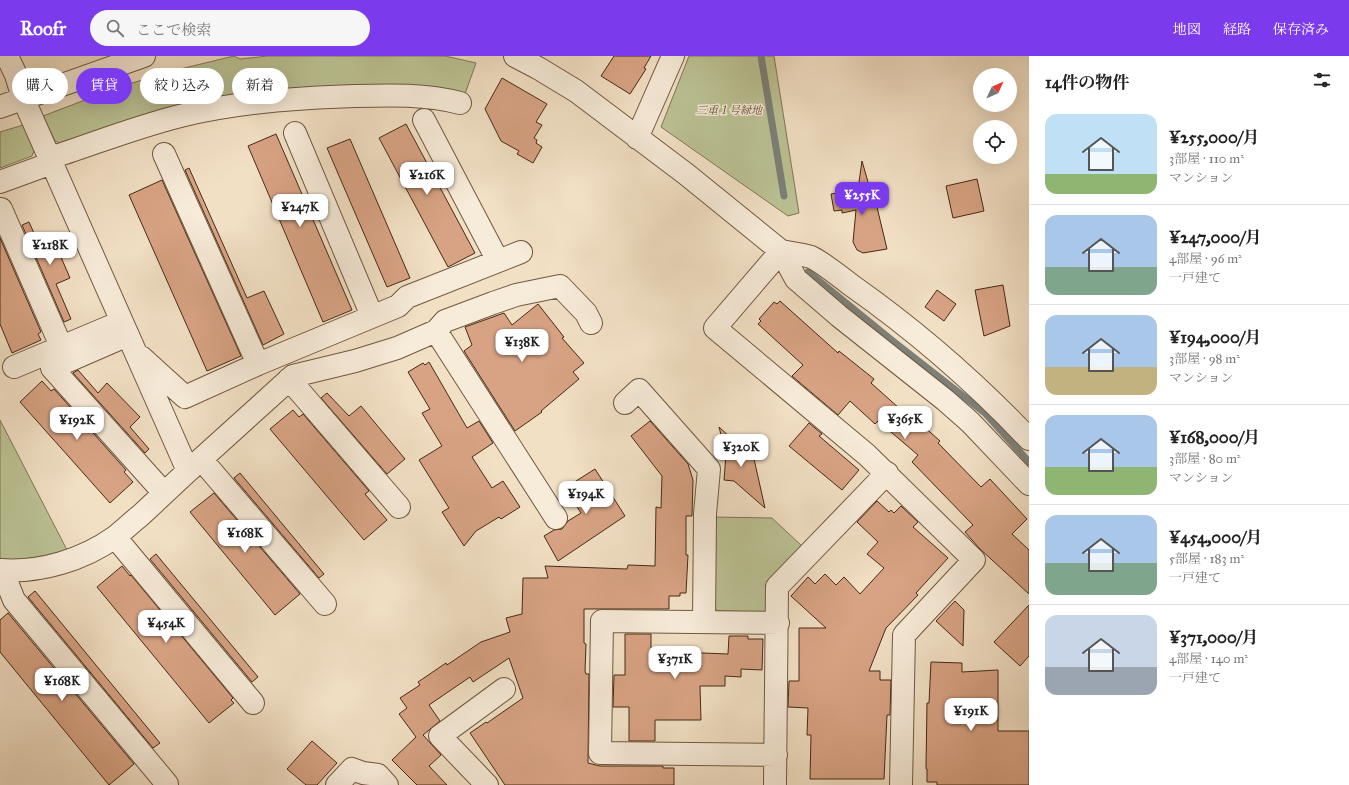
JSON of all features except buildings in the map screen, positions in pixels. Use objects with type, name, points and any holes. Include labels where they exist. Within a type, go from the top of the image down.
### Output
[{"type":"street","points":[[7,56],[13,68]]},
{"type":"street","points":[[68,82],[144,56]]},
{"type":"street","points":[[515,56],[576,91],[686,174],[781,250],[796,279],[851,326],[945,400],[970,422],[1029,484]]},
{"type":"street","points":[[637,138],[673,56]]},
{"type":"street","points":[[0,182],[51,161],[180,116],[206,111],[253,104],[315,98],[378,96],[443,99],[460,103]]},
{"type":"street","points":[[0,107],[12,102]]},
{"type":"street","points":[[26,104],[128,336],[195,465],[325,604]]},
{"type":"street","points":[[424,120],[498,261]]},
{"type":"street","points":[[295,133],[372,316]]},
{"type":"street","points":[[164,154],[258,364]]},
{"type":"street","points":[[1,209],[62,346]]},
{"type":"street","points":[[781,250],[812,258],[912,330],[989,397],[1029,439]]},
{"type":"street","points":[[781,250],[715,328],[867,455],[974,560],[904,635],[901,785]]},
{"type":"street","points":[[128,336],[185,397],[258,364],[398,306],[407,297],[521,252]]},
{"type":"street","points":[[167,784],[14,600],[1,570],[19,571],[36,569],[55,564],[94,550],[115,537],[293,376],[355,361],[397,348],[436,331],[446,321],[492,303],[516,295],[560,286],[586,313],[591,323]]},
{"type":"street","points":[[436,331],[556,518]]},
{"type":"street","points":[[14,367],[62,346],[128,336]]},
{"type":"street","points":[[128,336],[52,368],[164,493]]},
{"type":"street","points":[[289,379],[399,507]]},
{"type":"street","points":[[625,403],[639,390],[709,469],[705,514],[704,622]]},
{"type":"street","points":[[775,785],[778,623],[777,587],[887,473]]},
{"type":"street","points":[[115,537],[253,703]]},
{"type":"street","points":[[776,755],[600,753],[602,621],[778,623]]},
{"type":"street","points":[[487,785],[440,736],[504,689]]},
{"type":"street","points":[[337,785],[352,769],[363,773],[378,775],[387,785]]},
{"type":"green space","points":[[234,56],[240,59],[268,56],[445,56],[476,63],[465,94],[392,86],[65,145],[55,141],[43,116],[76,103],[132,104],[132,83],[140,81],[140,104],[224,104],[224,68],[184,68]]},
{"type":"green space","name":"三重１号緑地","points":[[689,56],[774,56],[799,213],[788,216],[661,127]]},
{"type":"green space","points":[[23,125],[35,148],[32,156],[0,168],[0,132]]},
{"type":"green space","points":[[0,420],[67,550],[34,558],[0,560]]},
{"type":"green space","points":[[713,517],[772,518],[803,547],[768,612],[719,611],[713,609]]},
{"type":"waterway","points":[[761,56],[784,196]]},
{"type":"waterway","points":[[808,272],[985,413],[1029,462]]}]
